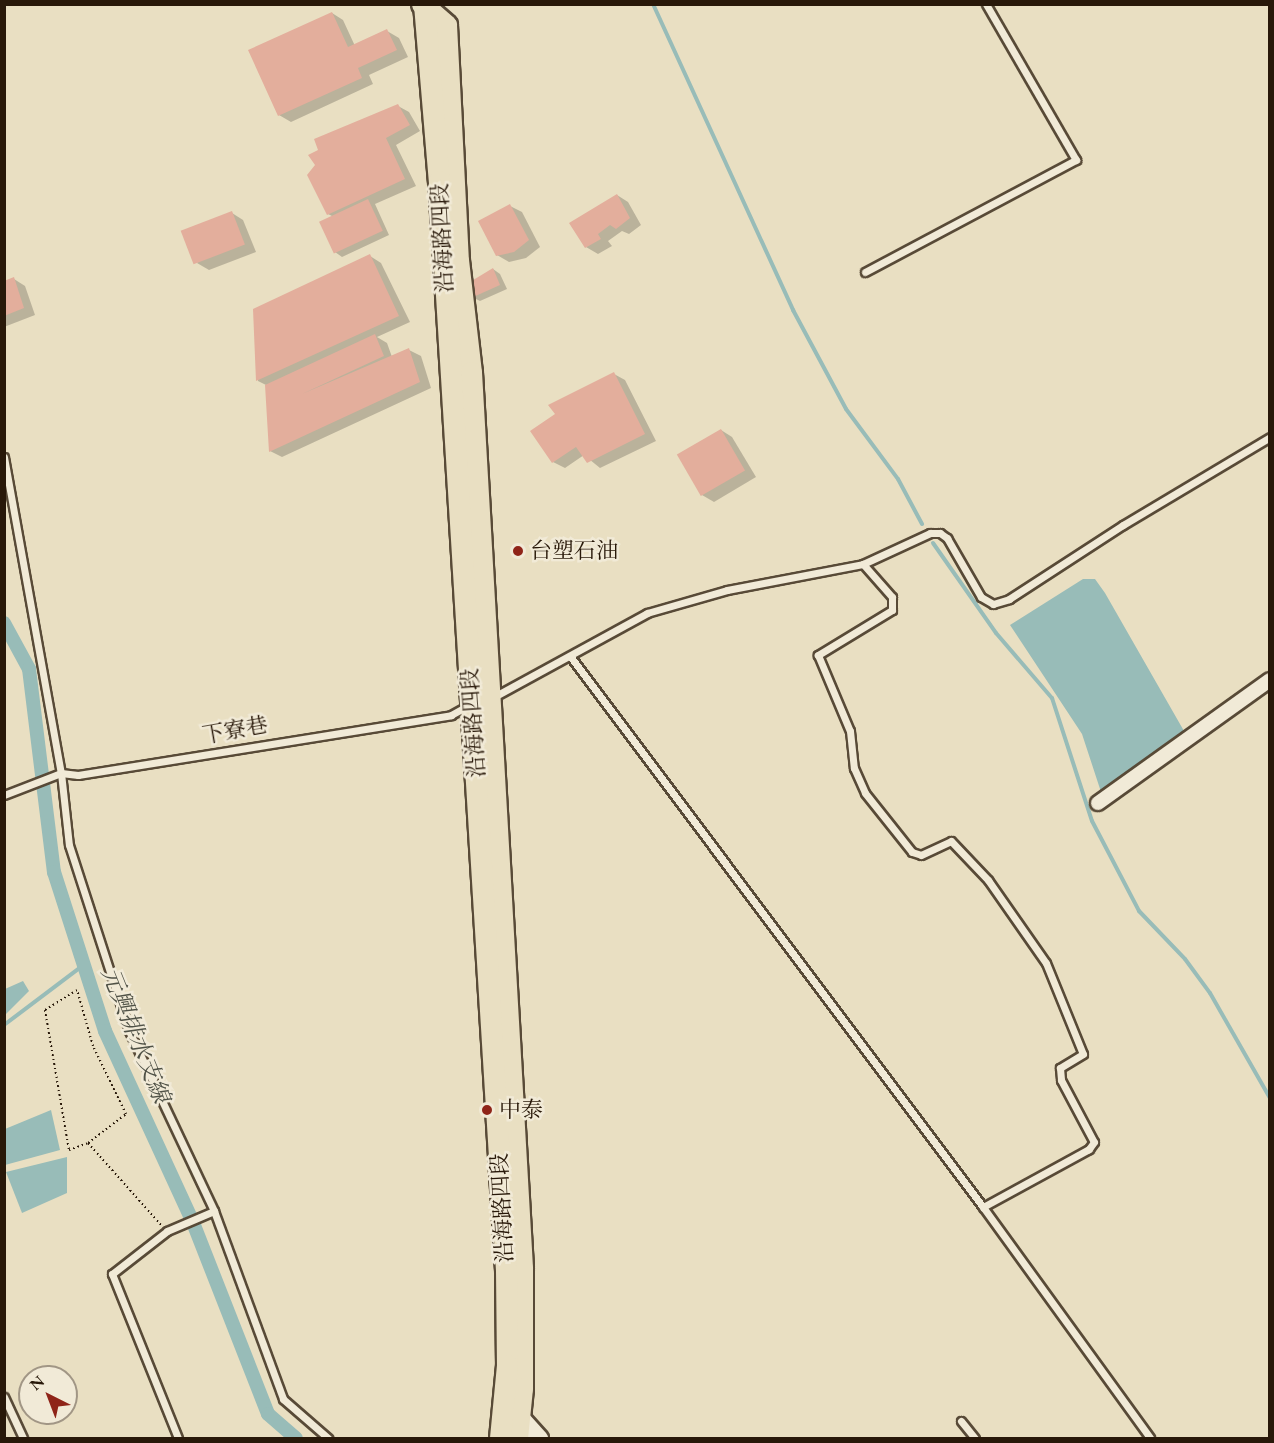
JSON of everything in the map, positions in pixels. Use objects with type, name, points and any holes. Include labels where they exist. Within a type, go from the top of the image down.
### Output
[{"type":"main road","name":"沿海路四段","points":[[431,9],[482,701],[504,1108],[511,1414],[518,1438]]},
{"type":"main road","name":"沿海路四段","points":[[500,1438],[511,1414]]},
{"type":"street","points":[[1098,803],[1269,681]]},
{"type":"street","points":[[511,1414],[540,1438]]},
{"type":"lane","points":[[865,272],[1076,160],[986,4]]},
{"type":"lane","name":"下寮巷","points":[[4,795],[61,773],[78,775],[451,715],[570,656],[647,613],[727,590],[864,564],[930,533],[940,533],[947,538],[981,597],[993,604],[1001,602],[1269,437]]},
{"type":"lane","points":[[4,457],[61,773],[69,845],[129,1031],[214,1211],[283,1399],[328,1438]]},
{"type":"lane","points":[[864,564],[892,597],[892,610],[818,655],[850,731],[854,768],[865,793],[912,852],[921,855],[951,841],[988,880],[1046,963],[1083,1054],[1060,1068],[1061,1080],[1094,1142],[1089,1149],[983,1207]]},
{"type":"lane","points":[[570,656],[983,1207],[1150,1438]]},
{"type":"lane","points":[[178,1438],[112,1274],[167,1231],[214,1211]]},
{"type":"lane","points":[[4,1397],[23,1438]]},
{"type":"lane","points":[[961,1421],[975,1438]]},
{"type":"path","points":[[77,990],[93,1046],[126,1114],[88,1143],[69,1150],[45,1010],[77,990]]},
{"type":"path","points":[[88,1143],[167,1231]]},
{"type":"water","points":[[1083,579],[1095,579],[1105,593],[1188,738],[1102,795],[1082,734],[1010,625]]},
{"type":"water","points":[[23,981],[29,991],[5,1015],[5,989]]},
{"type":"water","points":[[51,1110],[60,1150],[5,1165],[5,1129]]},
{"type":"water","points":[[67,1157],[67,1193],[22,1213],[6,1172]]},
{"type":"building","points":[[332,12],[348,47],[387,29],[397,50],[358,68],[362,78],[278,116],[248,50]]},
{"type":"building","points":[[398,104],[410,125],[386,138],[405,179],[327,215],[307,175],[315,165],[308,155],[318,150],[314,139]]},
{"type":"building","points":[[617,194],[630,218],[616,229],[610,225],[598,234],[601,239],[585,248],[569,223]]},
{"type":"building","points":[[368,199],[383,231],[334,254],[319,222]]},
{"type":"building","points":[[510,204],[529,240],[514,252],[496,256],[478,221]]},
{"type":"building","points":[[232,211],[245,245],[194,264],[181,231]]},
{"type":"building","points":[[370,254],[399,316],[256,381],[253,309]]},
{"type":"building","points":[[493,268],[500,285],[471,298],[465,285]]},
{"type":"building","points":[[14,277],[24,308],[4,316],[4,281]]},
{"type":"building","points":[[375,334],[384,356],[302,394],[409,348],[420,382],[269,452],[265,385]]},
{"type":"building","points":[[614,372],[645,434],[587,463],[576,447],[552,463],[530,431],[555,414],[548,405]]},
{"type":"building","points":[[721,429],[745,471],[701,496],[677,455]]},
{"type":"waterway","points":[[653,4],[793,310],[846,409],[898,479],[922,524]]},
{"type":"waterway","points":[[933,543],[996,633],[1052,698],[1092,821],[1139,911],[1185,959],[1210,993],[1270,1098]]},
{"type":"waterway","name":"元興排水支線","points":[[4,623],[29,669],[54,872],[105,1031],[192,1220],[268,1414],[296,1438]]},
{"type":"waterway","points":[[4,1025],[85,964]]},
{"type":"place","name":"台塑石油","points":[[518,551]]},
{"type":"place","name":"中泰","points":[[487,1110]]}]
